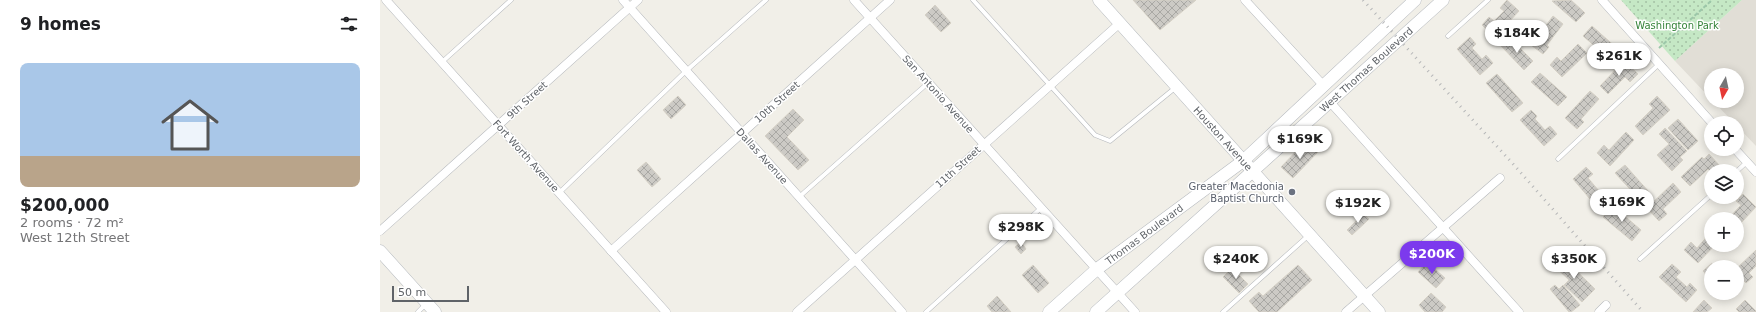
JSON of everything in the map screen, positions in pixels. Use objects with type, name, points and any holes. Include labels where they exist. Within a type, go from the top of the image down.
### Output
[{"type":"main road","name":"Houston Avenue","points":[[1099,0],[1379,312]]},
{"type":"main road","name":"West Thomas Boulevard","points":[[1243,160],[1415,0]]},
{"type":"main road","name":"West Thomas Boulevard","points":[[1252,171],[1443,0]]},
{"type":"main road","name":"Thomas Boulevard","points":[[1049,312],[1097,269],[1243,160]]},
{"type":"main road","points":[[1096,312],[1252,171]]},
{"type":"main road","points":[[380,251],[431,308]]},
{"type":"street","name":"Fort Worth Avenue","points":[[386,0],[666,312]]},
{"type":"street","name":"Dallas Avenue","points":[[623,0],[902,312]]},
{"type":"street","name":"9th Street","points":[[380,231],[638,0]]},
{"type":"street","name":"San Antonio Avenue","points":[[854,0],[1135,312]]},
{"type":"street","name":"10th Street","points":[[611,251],[890,0]]},
{"type":"street","points":[[1245,0],[1323,85]]},
{"type":"street","points":[[1602,0],[1706,116]]},
{"type":"street","name":"11th Street","points":[[797,312],[1120,23]]},
{"type":"street","points":[[1330,102],[1519,312]]},
{"type":"street","points":[[1742,156],[1756,172]]},
{"type":"street","points":[[1346,312],[1500,178]]},
{"type":"street","points":[[1599,312],[1606,305]]},
{"type":"lane","points":[[442,62],[511,0]]},
{"type":"lane","points":[[559,193],[686,71],[766,0]]},
{"type":"lane","points":[[973,0],[1095,135],[1110,141],[1176,86]]},
{"type":"lane","points":[[1448,36],[1488,0]]},
{"type":"lane","points":[[1558,160],[1659,63]]},
{"type":"lane","points":[[799,197],[928,83]]},
{"type":"lane","points":[[1744,165],[1747,162]]},
{"type":"lane","points":[[1640,259],[1704,201]]},
{"type":"lane","points":[[926,312],[1041,208]]},
{"type":"lane","points":[[1223,312],[1309,235]]},
{"type":"lane","points":[[418,312],[431,308]]},
{"type":"path","points":[[1659,48],[1712,0]]},
{"type":"shaded area","points":[[1742,0],[1756,0],[1756,146],[1744,133],[1744,116],[1727,116],[1720,108],[1744,108],[1744,68],[1704,68],[1704,92],[1675,61]]},
{"type":"green space","name":"Washington Park","points":[[1621,0],[1742,0],[1675,61]]},
{"type":"building","points":[[1133,0],[1196,0],[1160,30]]},
{"type":"building","points":[[1507,0],[1519,11],[1495,37],[1482,25],[1489,17],[1494,21],[1504,11],[1500,8]]},
{"type":"building","points":[[1571,0],[1585,13],[1576,22],[1552,1]]},
{"type":"building","points":[[935,5],[951,23],[941,32],[925,15]]},
{"type":"building","points":[[1553,16],[1563,24],[1547,45],[1549,47],[1543,54],[1531,45]]},
{"type":"building","points":[[1592,26],[1619,50],[1611,60],[1583,36]]},
{"type":"building","points":[[1470,37],[1476,44],[1472,48],[1482,59],[1486,55],[1493,63],[1480,75],[1457,49]]},
{"type":"building","points":[[1509,37],[1533,61],[1524,70],[1501,46]]},
{"type":"building","points":[[1578,44],[1587,53],[1562,77],[1550,65],[1557,57],[1561,61]]},
{"type":"building","points":[[1624,61],[1638,74],[1630,82],[1625,77],[1608,94],[1600,86]]},
{"type":"building","points":[[1540,73],[1567,97],[1558,106],[1531,82]]},
{"type":"building","points":[[1497,74],[1523,103],[1512,112],[1486,83]]},
{"type":"building","points":[[1590,91],[1599,99],[1581,119],[1584,122],[1577,129],[1565,118]]},
{"type":"building","points":[[678,96],[686,105],[671,119],[663,110]]},
{"type":"building","points":[[1657,96],[1670,110],[1643,135],[1635,126],[1653,108],[1649,104]]},
{"type":"building","points":[[793,109],[804,120],[787,137],[809,160],[798,170],[765,136]]},
{"type":"building","points":[[1531,110],[1537,116],[1535,119],[1545,130],[1550,126],[1557,134],[1544,146],[1520,120]]},
{"type":"building","points":[[1678,119],[1698,141],[1688,150],[1668,128]]},
{"type":"building","points":[[1665,128],[1687,151],[1680,157],[1683,160],[1672,171],[1657,155],[1669,144],[1659,134]]},
{"type":"building","points":[[1626,132],[1634,140],[1610,166],[1597,153],[1604,145],[1609,150]]},
{"type":"building","points":[[1306,141],[1318,152],[1293,178],[1281,167]]},
{"type":"building","points":[[1707,156],[1711,156],[1718,164],[1704,164],[1704,173],[1690,186],[1681,177],[1702,157],[1704,159]]},
{"type":"building","points":[[646,162],[661,179],[652,187],[637,170]]},
{"type":"building","points":[[1625,165],[1649,192],[1640,200],[1615,173]]},
{"type":"building","points":[[1586,167],[1593,174],[1588,178],[1605,198],[1596,206],[1573,179]]},
{"type":"building","points":[[1673,183],[1681,192],[1663,209],[1667,214],[1659,221],[1647,208]]},
{"type":"building","points":[[1744,195],[1756,207],[1744,220],[1744,212],[1734,212],[1741,205],[1740,204],[1744,204]]},
{"type":"building","points":[[1613,206],[1641,230],[1632,241],[1603,217]]},
{"type":"building","points":[[1363,214],[1369,219],[1352,235],[1347,230]]},
{"type":"building","points":[[1704,240],[1704,252],[1708,252],[1698,263],[1684,250],[1691,242],[1697,248]]},
{"type":"building","points":[[1021,242],[1026,249],[1021,254],[1015,247]]},
{"type":"building","points":[[1756,250],[1756,266],[1749,273],[1753,277],[1746,283],[1744,281],[1744,261]]},
{"type":"building","points":[[1560,255],[1595,289],[1582,302],[1564,285],[1569,280],[1552,264]]},
{"type":"building","points":[[1427,262],[1445,278],[1436,288],[1418,272]]},
{"type":"building","points":[[1672,264],[1681,272],[1676,277],[1687,287],[1690,283],[1697,290],[1686,302],[1659,277]]},
{"type":"building","points":[[1033,265],[1049,283],[1038,293],[1022,275]]},
{"type":"building","points":[[1298,265],[1312,280],[1277,312],[1259,312],[1249,301],[1259,292],[1263,296]]},
{"type":"building","points":[[1232,268],[1248,284],[1239,293],[1223,277]]},
{"type":"building","points":[[1555,285],[1559,289],[1563,285],[1580,305],[1569,312],[1550,289]]},
{"type":"building","points":[[1431,293],[1446,307],[1442,312],[1425,312],[1419,305]]},
{"type":"building","points":[[997,296],[1011,312],[992,312],[987,306]]},
{"type":"building","points":[[1704,300],[1712,308],[1707,312],[1693,312]]},
{"type":"building","points":[[1745,300],[1756,312],[1739,312],[1736,309]]},
{"type":"railway","points":[[1363,0],[1514,165],[1643,312]]},
{"type":"place","name":"Greater Macedonia Baptist Church","points":[[1292,192]]}]
